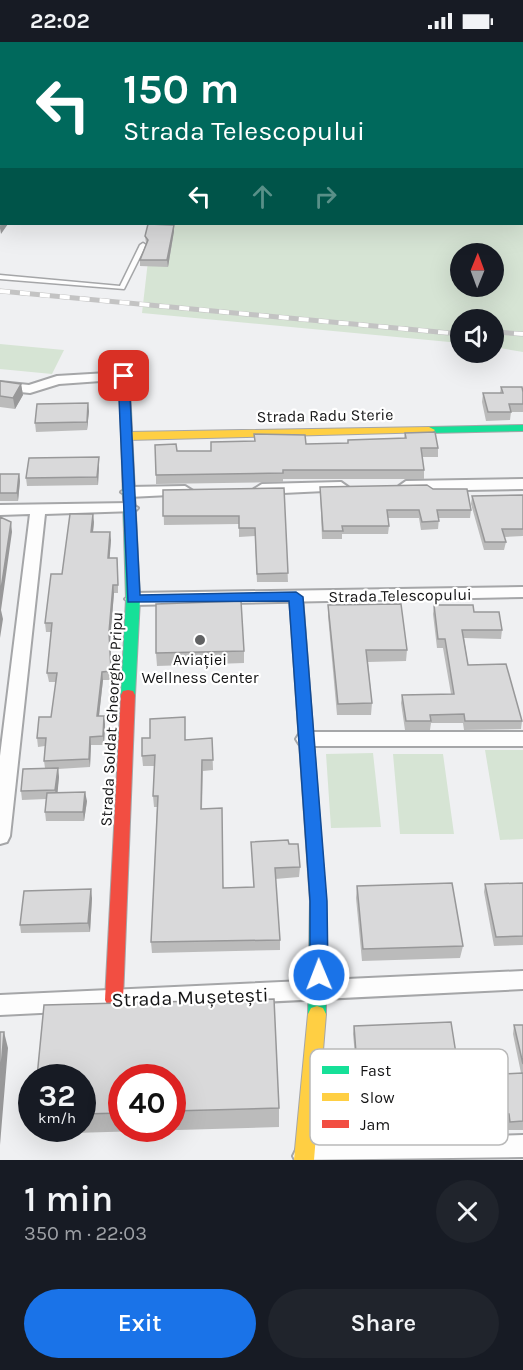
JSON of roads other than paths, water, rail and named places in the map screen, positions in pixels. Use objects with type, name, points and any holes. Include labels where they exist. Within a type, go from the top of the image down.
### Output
[{"type":"street","points":[[0,386],[30,389],[57,380],[124,372]]},
{"type":"street","name":"Strada Soldat Gheorghe Pripu","points":[[114,1000],[133,599],[124,372]]},
{"type":"street","name":"Strada Radu Sterie","points":[[128,436],[523,428]]},
{"type":"street","points":[[392,486],[523,483]]},
{"type":"street","points":[[249,489],[356,487]]},
{"type":"street","points":[[0,510],[38,509],[129,500],[201,490]]},
{"type":"street","points":[[0,836],[38,509]]},
{"type":"street","name":"Strada Telescopului","points":[[133,599],[523,592]]},
{"type":"street","points":[[296,597],[318,901],[319,992],[314,1049]]},
{"type":"street","points":[[305,739],[523,739]]},
{"type":"street","name":"Strada Mușetești","points":[[0,1005],[319,992],[523,980]]},
{"type":"street","points":[[310,1092],[304,1158],[523,1146]]},
{"type":"lane","points":[[0,277],[122,288],[143,246]]},
{"type":"railway","points":[[0,291],[450,333]]},
{"type":"railway","points":[[504,333],[523,334]]},
{"type":"place","name":"Aviației Wellness Center","points":[[200,640]]}]
